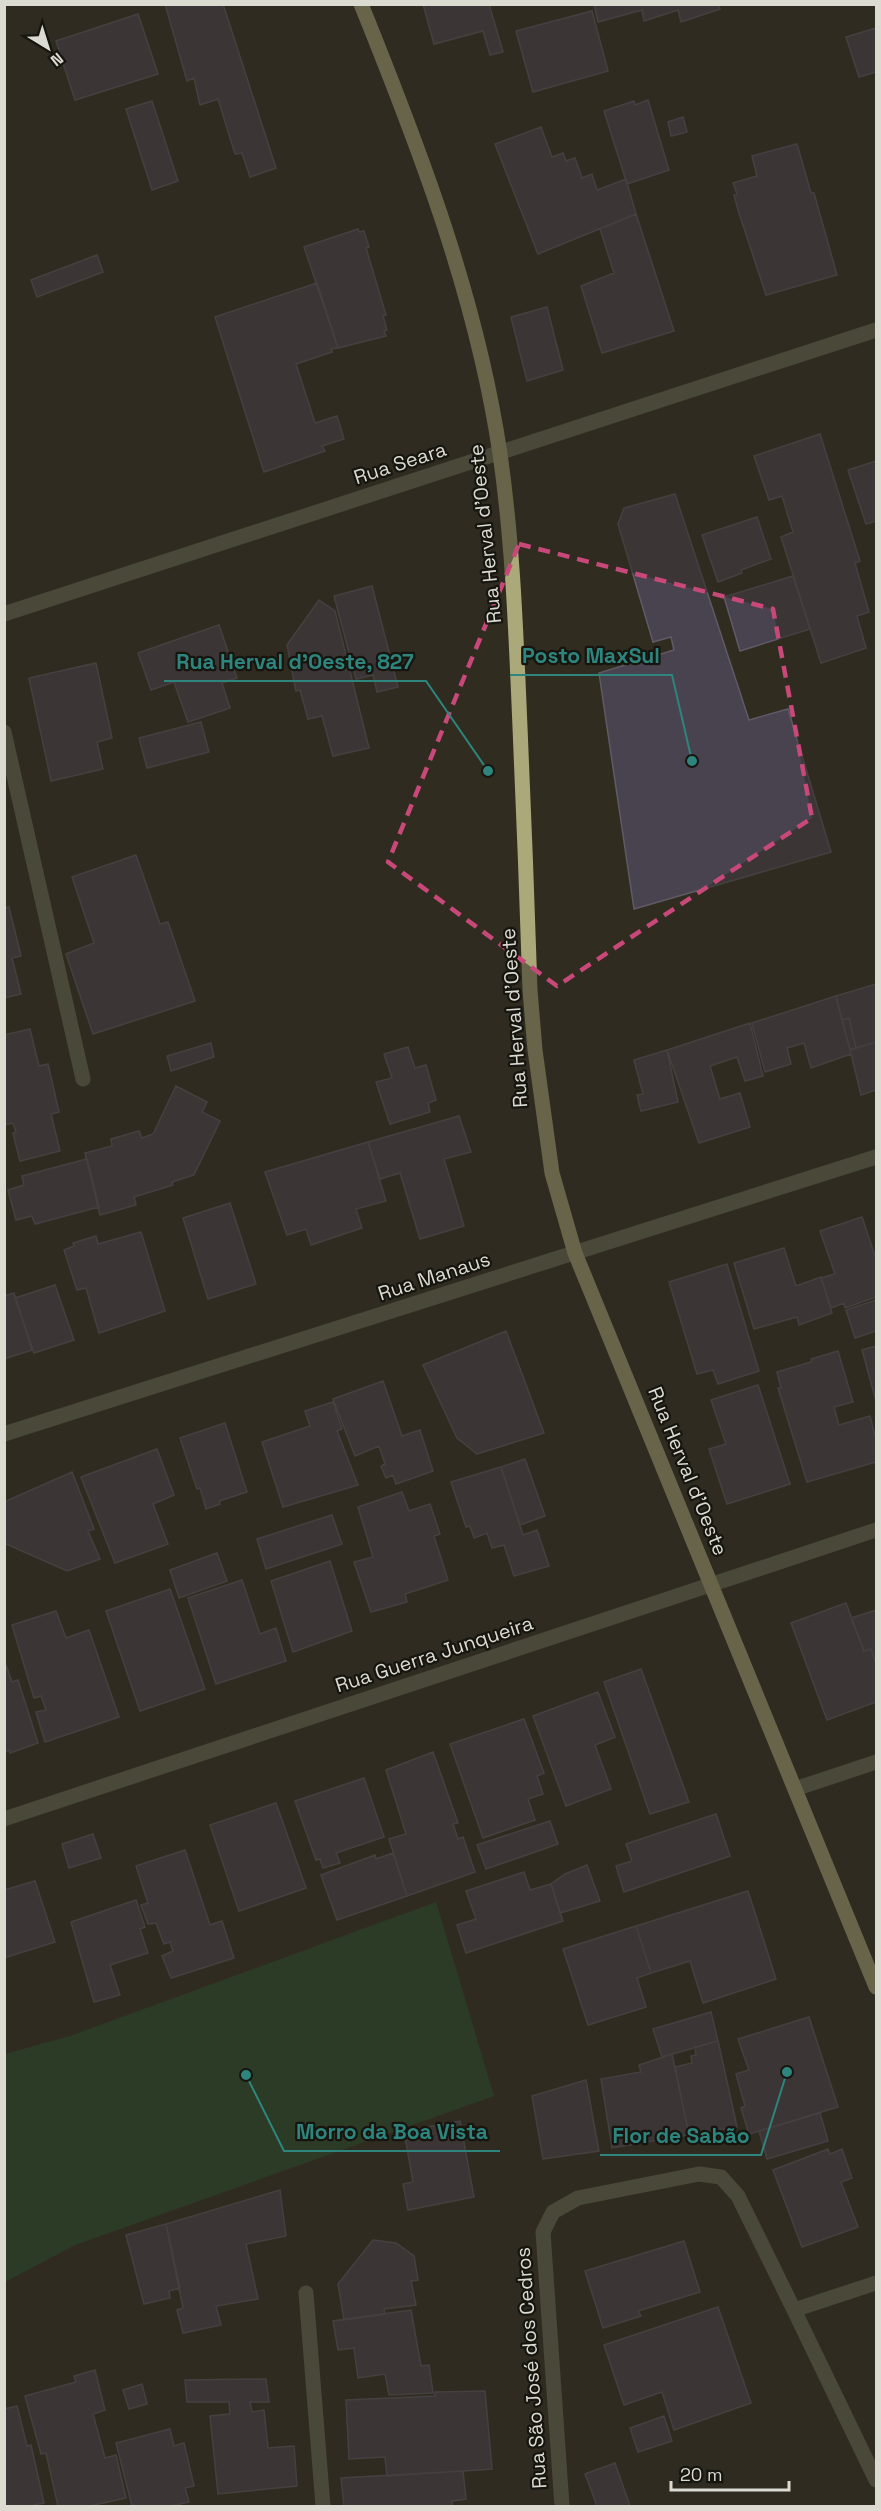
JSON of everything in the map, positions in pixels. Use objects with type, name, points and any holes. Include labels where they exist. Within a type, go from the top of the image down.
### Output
[{"type":"main road","name":"Rua Herval d'Oeste","points":[[361,4],[408,118],[449,237],[480,353],[500,452],[515,609],[530,990],[535,1050],[552,1173],[575,1253],[876,1988]]},
{"type":"street","name":"Rua Seara","points":[[4,614],[876,330]]},
{"type":"street","points":[[4,732],[83,1080]]},
{"type":"street","name":"Rua Manaus","points":[[4,1434],[876,1157]]},
{"type":"street","name":"Rua Guerra Junqueira","points":[[4,1819],[876,1530]]},
{"type":"street","points":[[795,1789],[876,1762]]},
{"type":"street","name":"Rua São José dos Cedros","points":[[562,2506],[543,2232],[553,2212],[578,2198],[699,2174],[721,2177],[738,2196],[876,2480]]},
{"type":"street","points":[[794,2310],[876,2283]]},
{"type":"street","points":[[306,2294],[323,2506]]},
{"type":"highlighted area","points":[[519,544],[773,609],[812,818],[557,986],[388,862]]},
{"type":"green space","points":[[436,1902],[494,2096],[75,2245],[5,2282],[5,2054],[70,2036]]},
{"type":"building","points":[[165,4],[223,4],[276,168],[250,177],[242,153],[235,154],[218,99],[200,105],[194,78],[187,81]]},
{"type":"building","points":[[423,4],[489,4],[503,52],[490,55],[483,31],[434,44]]},
{"type":"building","points":[[594,4],[718,4],[720,9],[681,22],[678,10],[644,21],[642,10],[598,22]]},
{"type":"building","points":[[592,11],[608,71],[533,92],[516,31]]},
{"type":"building","points":[[138,14],[158,74],[75,100],[56,41]]},
{"type":"building","points":[[876,28],[876,72],[859,77],[846,37]]},
{"type":"building","points":[[648,100],[669,170],[627,184],[604,111],[634,101],[635,105]]},
{"type":"building","points":[[152,101],[178,181],[152,190],[126,109]]},
{"type":"building","points":[[683,117],[687,132],[671,136],[668,122]]},
{"type":"building","points":[[541,127],[552,157],[563,153],[566,161],[575,158],[582,178],[592,174],[597,190],[626,179],[636,214],[538,254],[495,144]]},
{"type":"building","points":[[797,144],[811,193],[814,193],[837,275],[766,295],[738,210],[734,195],[737,194],[733,183],[757,176],[752,156]]},
{"type":"building","points":[[636,214],[674,331],[602,353],[581,286],[614,273],[600,229]]},
{"type":"building","points":[[358,229],[359,232],[364,231],[369,247],[366,248],[386,315],[383,316],[387,330],[384,331],[386,336],[338,348],[304,247]]},
{"type":"building","points":[[97,255],[103,272],[37,297],[31,280]]},
{"type":"building","points":[[317,283],[338,348],[296,364],[315,423],[337,416],[344,439],[322,446],[325,451],[264,472],[215,317]]},
{"type":"building","points":[[547,307],[563,370],[527,381],[511,317]]},
{"type":"building","points":[[820,434],[860,561],[855,563],[869,612],[857,616],[866,648],[821,663],[781,537],[793,532],[782,496],[769,500],[754,456]]},
{"type":"building","points":[[876,461],[876,521],[866,524],[848,470]]},
{"type":"building","points":[[675,494],[749,720],[788,709],[831,852],[634,909],[599,673],[674,650],[671,637],[653,642],[618,524],[624,508]]},
{"type":"building","points":[[757,517],[771,559],[741,570],[742,573],[718,582],[702,535]]},
{"type":"building","points":[[793,576],[810,629],[740,651],[724,597]]},
{"type":"building","points":[[372,586],[398,687],[377,692],[373,675],[356,679],[334,596]]},
{"type":"building","points":[[319,600],[335,611],[369,748],[333,756],[322,716],[308,719],[300,690],[296,691],[287,645]]},
{"type":"building","points":[[219,625],[237,678],[222,683],[230,708],[188,722],[174,682],[151,690],[138,653]]},
{"type":"building","points":[[96,663],[112,738],[97,742],[103,769],[51,781],[29,678]]},
{"type":"building","points":[[201,722],[209,752],[147,768],[139,738]]},
{"type":"building","points":[[136,855],[160,924],[168,922],[195,1001],[93,1034],[66,954],[94,943],[72,877]]},
{"type":"building","points":[[9,907],[21,956],[12,958],[21,994],[4,998],[4,908]]},
{"type":"building","points":[[876,984],[876,1042],[856,1048],[849,1018],[842,1020],[836,996]]},
{"type":"building","points":[[836,996],[851,1054],[811,1068],[804,1043],[787,1048],[791,1064],[765,1072],[752,1023]]},
{"type":"building","points":[[849,1018],[856,1048],[850,1050],[842,1020]]},
{"type":"building","points":[[750,1023],[763,1076],[745,1081],[737,1057],[710,1066],[720,1099],[740,1093],[750,1127],[699,1143],[667,1050]]},
{"type":"building","points":[[30,1029],[39,1066],[48,1064],[59,1112],[51,1114],[60,1151],[20,1161],[13,1133],[16,1132],[13,1123],[4,1125],[4,1035]]},
{"type":"building","points":[[876,1042],[876,1090],[861,1095],[850,1050]]},
{"type":"building","points":[[211,1043],[214,1057],[171,1071],[167,1056]]},
{"type":"building","points":[[408,1047],[415,1068],[426,1065],[436,1100],[428,1103],[430,1112],[390,1124],[376,1082],[392,1078],[384,1054]]},
{"type":"building","points":[[667,1050],[678,1102],[641,1111],[637,1095],[643,1094],[634,1060]]},
{"type":"building","points":[[176,1086],[207,1102],[202,1112],[220,1121],[194,1175],[172,1182],[173,1185],[134,1197],[136,1205],[100,1215],[85,1153],[112,1146],[111,1139],[139,1131],[142,1138],[153,1134]]},
{"type":"building","points":[[459,1116],[471,1152],[444,1159],[464,1226],[420,1239],[400,1173],[380,1179],[368,1142]]},
{"type":"building","points":[[368,1142],[386,1201],[356,1209],[362,1228],[311,1245],[306,1229],[287,1235],[265,1172]]},
{"type":"building","points":[[87,1159],[99,1207],[35,1224],[32,1216],[16,1220],[8,1190],[24,1185],[22,1176]]},
{"type":"building","points":[[230,1203],[256,1284],[208,1299],[183,1218]]},
{"type":"building","points":[[862,1217],[876,1259],[876,1297],[845,1308],[844,1303],[831,1308],[821,1278],[835,1274],[820,1231]]},
{"type":"building","points":[[141,1232],[165,1311],[99,1333],[86,1288],[77,1290],[64,1250],[74,1246],[73,1243],[96,1236],[98,1244]]},
{"type":"building","points":[[784,1248],[796,1286],[821,1277],[832,1313],[799,1325],[797,1317],[754,1329],[734,1263]]},
{"type":"building","points":[[727,1264],[759,1371],[718,1384],[713,1370],[697,1374],[669,1282]]},
{"type":"building","points":[[55,1285],[74,1340],[34,1353],[15,1298]]},
{"type":"building","points":[[14,1293],[32,1350],[4,1359],[4,1296]]},
{"type":"building","points":[[876,1300],[876,1331],[855,1338],[846,1310]]},
{"type":"building","points":[[506,1331],[544,1433],[477,1454],[457,1438],[423,1365]]},
{"type":"building","points":[[876,1346],[876,1401],[862,1350]]},
{"type":"building","points":[[838,1351],[853,1402],[834,1407],[839,1425],[870,1416],[876,1440],[876,1462],[807,1482],[778,1388],[781,1388],[777,1372]]},
{"type":"building","points":[[383,1381],[402,1436],[420,1430],[433,1471],[396,1484],[393,1475],[386,1478],[381,1466],[385,1464],[379,1446],[355,1456],[333,1399]]},
{"type":"building","points":[[758,1385],[790,1484],[727,1504],[709,1449],[726,1444],[711,1400]]},
{"type":"building","points":[[333,1402],[342,1429],[337,1431],[358,1485],[283,1507],[262,1442],[310,1426],[305,1411]]},
{"type":"building","points":[[225,1423],[247,1492],[219,1501],[220,1504],[206,1509],[180,1438]]},
{"type":"building","points":[[157,1449],[174,1495],[153,1504],[168,1544],[115,1563],[81,1477]]},
{"type":"building","points":[[525,1459],[545,1516],[520,1525],[501,1467]]},
{"type":"building","points":[[501,1467],[523,1535],[537,1530],[549,1566],[514,1576],[504,1545],[492,1548],[487,1533],[474,1538],[470,1526],[466,1527],[451,1482]]},
{"type":"building","points":[[72,1472],[94,1529],[88,1531],[100,1559],[67,1571],[4,1543],[4,1502]]},
{"type":"building","points":[[402,1492],[409,1511],[430,1504],[440,1534],[434,1536],[448,1580],[405,1594],[407,1602],[371,1612],[354,1562],[373,1557],[358,1507]]},
{"type":"building","points":[[332,1515],[342,1544],[266,1569],[257,1539]]},
{"type":"building","points":[[217,1553],[227,1581],[179,1598],[170,1570]]},
{"type":"building","points":[[330,1561],[352,1631],[293,1652],[271,1581]]},
{"type":"building","points":[[242,1580],[260,1634],[276,1628],[286,1661],[216,1684],[188,1598]]},
{"type":"building","points":[[170,1589],[205,1689],[140,1711],[106,1611]]},
{"type":"building","points":[[846,1603],[864,1651],[871,1649],[876,1664],[876,1702],[827,1720],[791,1623]]},
{"type":"building","points":[[876,1610],[876,1664],[871,1649],[864,1651],[851,1618]]},
{"type":"building","points":[[56,1611],[66,1638],[89,1630],[119,1717],[45,1742],[36,1712],[46,1710],[41,1696],[34,1698],[12,1625]]},
{"type":"building","points":[[6,1665],[12,1682],[18,1680],[38,1743],[10,1753],[9,1750],[4,1752]]},
{"type":"building","points":[[641,1669],[689,1802],[650,1814],[604,1682]]},
{"type":"building","points":[[598,1692],[615,1737],[595,1745],[611,1789],[566,1806],[533,1716]]},
{"type":"building","points":[[524,1719],[544,1773],[537,1776],[543,1794],[528,1799],[535,1820],[483,1838],[450,1744]]},
{"type":"building","points":[[433,1752],[458,1823],[453,1824],[458,1839],[463,1837],[475,1872],[407,1896],[389,1839],[406,1834],[386,1770]]},
{"type":"building","points":[[364,1778],[384,1837],[336,1853],[340,1863],[323,1868],[320,1859],[316,1860],[295,1801]]},
{"type":"building","points":[[276,1803],[306,1888],[239,1911],[210,1825]]},
{"type":"building","points":[[716,1814],[730,1856],[624,1892],[616,1866],[632,1861],[626,1844]]},
{"type":"building","points":[[550,1821],[558,1844],[486,1869],[477,1845]]},
{"type":"building","points":[[93,1834],[101,1858],[69,1868],[62,1844]]},
{"type":"building","points":[[185,1850],[210,1925],[222,1921],[234,1958],[171,1978],[162,1956],[173,1951],[170,1942],[164,1944],[156,1923],[148,1924],[141,1905],[148,1903],[136,1866]]},
{"type":"building","points":[[393,1853],[407,1896],[337,1920],[321,1875],[375,1855],[376,1859]]},
{"type":"building","points":[[587,1865],[600,1901],[560,1913],[551,1884],[565,1874]]},
{"type":"building","points":[[524,1872],[530,1890],[551,1884],[563,1921],[466,1953],[457,1925],[476,1919],[466,1891]]},
{"type":"building","points":[[35,1881],[55,1942],[4,1958],[4,1890]]},
{"type":"building","points":[[748,1891],[776,1979],[703,2003],[690,1961],[651,1973],[636,1926]]},
{"type":"building","points":[[136,1900],[145,1927],[140,1929],[148,1953],[110,1965],[120,1995],[94,2002],[71,1922]]},
{"type":"building","points":[[636,1926],[651,1973],[637,1978],[646,2007],[588,2025],[563,1949]]},
{"type":"building","points":[[711,2012],[718,2041],[662,2057],[653,2029]]},
{"type":"building","points":[[809,2017],[838,2107],[749,2134],[741,2108],[745,2106],[736,2074],[749,2070],[738,2039]]},
{"type":"building","points":[[718,2041],[737,2127],[689,2135],[675,2067],[692,2063],[691,2056],[696,2055],[695,2047]]},
{"type":"building","points":[[672,2054],[689,2135],[612,2148],[601,2079],[641,2072],[639,2065]]},
{"type":"building","points":[[586,2080],[599,2151],[543,2159],[532,2096]]},
{"type":"building","points":[[820,2113],[828,2141],[767,2159],[759,2131]]},
{"type":"building","points":[[460,2121],[474,2197],[408,2210],[403,2184],[413,2182],[404,2131]]},
{"type":"building","points":[[828,2149],[830,2154],[842,2149],[852,2178],[841,2182],[858,2227],[802,2247],[773,2170]]},
{"type":"building","points":[[280,2190],[286,2236],[246,2244],[258,2299],[216,2306],[221,2325],[183,2333],[177,2310],[183,2308],[166,2224]]},
{"type":"building","points":[[166,2224],[180,2288],[169,2291],[170,2298],[144,2304],[126,2235]]},
{"type":"building","points":[[373,2240],[396,2243],[414,2256],[418,2280],[411,2281],[416,2305],[384,2309],[385,2314],[344,2320],[338,2284]]},
{"type":"building","points":[[684,2241],[700,2292],[638,2311],[641,2316],[603,2328],[585,2271]]},
{"type":"building","points":[[718,2307],[751,2403],[674,2430],[662,2392],[624,2405],[604,2345]]},
{"type":"building","points":[[411,2310],[421,2366],[429,2365],[433,2393],[389,2395],[385,2374],[358,2378],[354,2348],[338,2350],[333,2321]]},
{"type":"building","points":[[95,2370],[105,2410],[93,2414],[105,2458],[116,2455],[126,2498],[90,2506],[58,2506],[46,2453],[41,2454],[25,2396],[76,2382],[74,2376]]},
{"type":"building","points":[[266,2379],[269,2402],[250,2402],[252,2412],[264,2410],[268,2448],[294,2446],[297,2486],[218,2494],[210,2416],[230,2414],[229,2402],[187,2402],[185,2380]]},
{"type":"building","points":[[142,2384],[147,2404],[129,2409],[123,2390]]},
{"type":"building","points":[[485,2391],[492,2469],[387,2476],[385,2457],[349,2459],[346,2400],[435,2396],[435,2392]]},
{"type":"building","points":[[17,2406],[27,2446],[31,2445],[44,2503],[30,2506],[4,2506],[4,2409]]},
{"type":"building","points":[[664,2416],[672,2441],[638,2452],[630,2428]]},
{"type":"building","points":[[170,2429],[174,2446],[184,2443],[194,2486],[185,2488],[189,2502],[171,2506],[132,2506],[116,2443]]},
{"type":"building","points":[[615,2463],[630,2506],[597,2506],[585,2474]]},
{"type":"building","points":[[463,2471],[466,2499],[452,2501],[452,2506],[344,2506],[341,2478]]},
{"type":"place","name":"Posto MaxSul","points":[[692,761]]},
{"type":"place","name":"Rua Herval d'Oeste, 827","points":[[488,771]]},
{"type":"place","name":"Flor de Sabão","points":[[787,2072]]},
{"type":"place","name":"Morro da Boa Vista","points":[[246,2075]]}]
